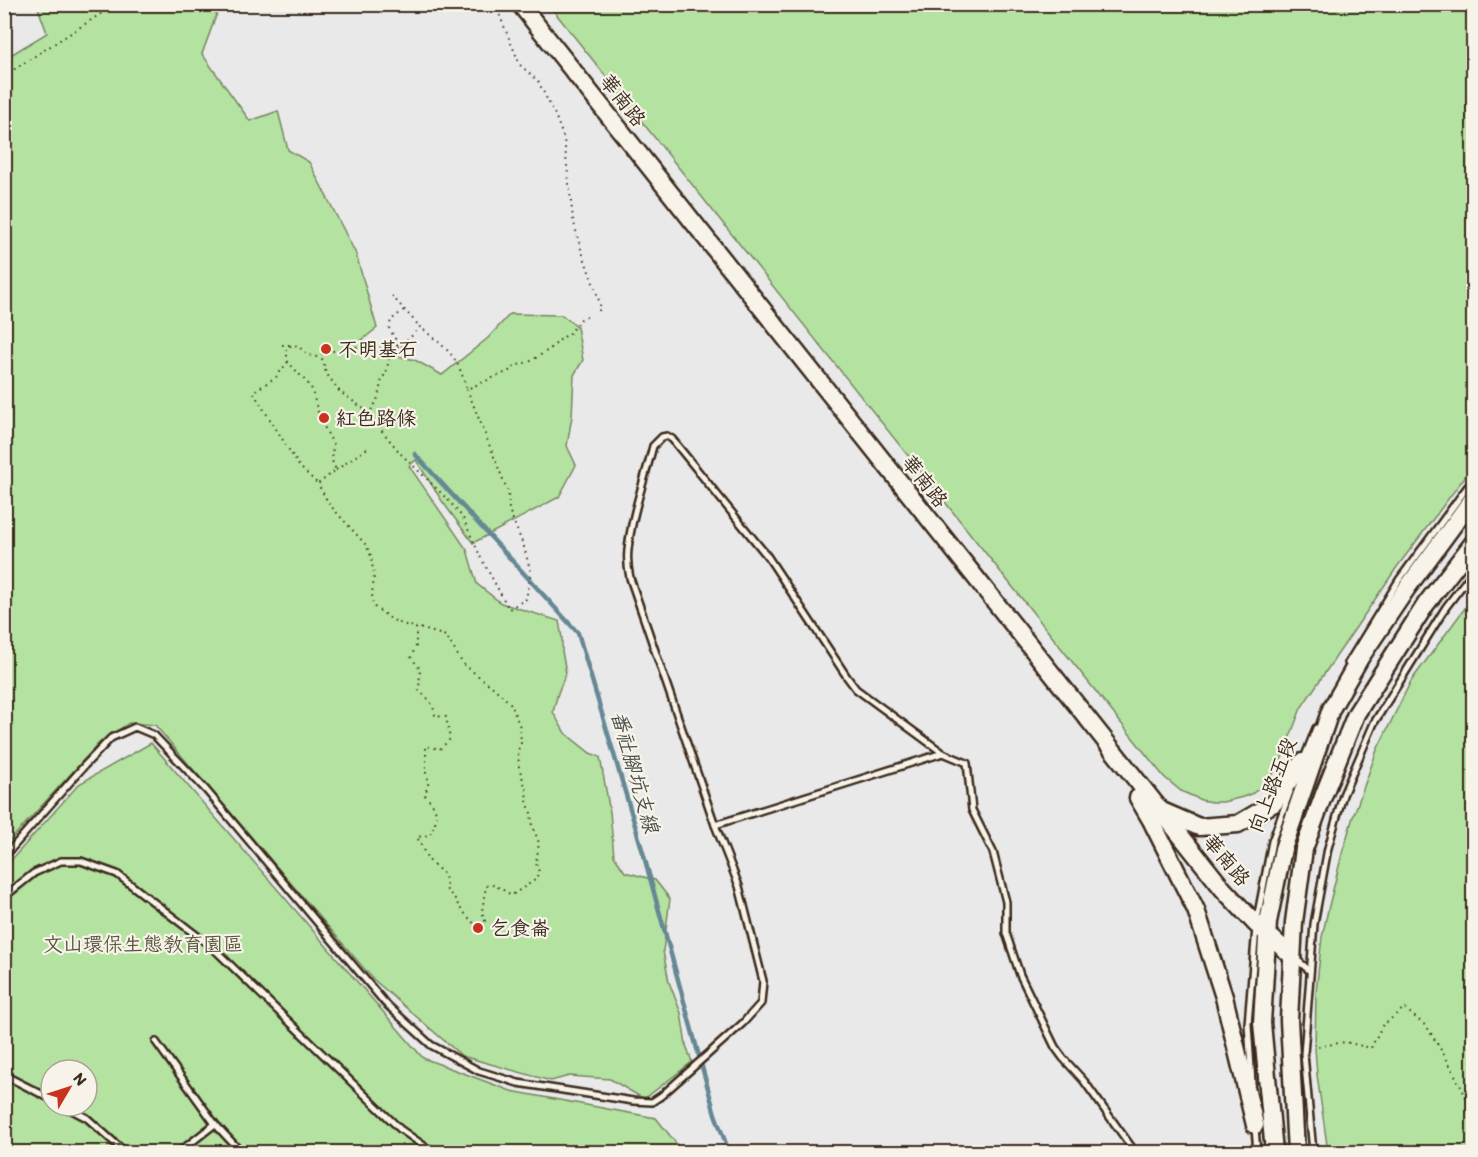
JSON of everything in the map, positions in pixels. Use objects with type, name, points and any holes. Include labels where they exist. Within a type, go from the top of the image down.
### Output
[{"type":"street","name":"華南路","points":[[520,4],[1222,889],[1292,956]]},
{"type":"street","name":"向上路五段","points":[[1274,1152],[1262,1023],[1262,929],[1268,922],[1283,849],[1331,710],[1360,658],[1473,496]]},
{"type":"street","points":[[1296,1152],[1289,1020],[1294,922],[1304,849],[1356,714],[1426,604],[1473,542]]},
{"type":"street","points":[[1107,745],[1151,820],[1196,910],[1224,998],[1255,1125]]},
{"type":"street","points":[[1159,810],[1198,827],[1238,824],[1274,803],[1302,762]]},
{"type":"lane","points":[[4,857],[111,738],[135,727],[154,735],[206,790],[385,1002],[431,1045],[479,1071],[518,1083],[652,1102],[743,1023],[761,1003],[763,981],[739,886],[715,825],[630,578],[627,563],[632,529],[653,446],[662,437],[667,436],[672,439],[768,557],[856,689],[943,753],[967,764],[972,810],[993,852],[1005,902],[1006,933],[1020,975],[1055,1047],[1084,1081],[1135,1152]]},
{"type":"lane","points":[[1343,672],[1399,580],[1473,478]]},
{"type":"lane","points":[[1313,1152],[1304,1054],[1314,924],[1328,848],[1343,795],[1374,723],[1446,607],[1473,570]]},
{"type":"lane","points":[[1322,713],[1326,704]]},
{"type":"lane","name":"向上路五段","points":[[1257,1152],[1248,1024],[1272,841],[1318,723]]},
{"type":"lane","points":[[715,825],[943,753]]},
{"type":"lane","points":[[4,897],[34,873],[61,861],[81,861],[117,873],[213,948],[400,1129],[427,1148],[440,1152]]},
{"type":"lane","name":"華南路","points":[[1292,956],[1310,971]]},
{"type":"lane","points":[[156,1042],[215,1124],[241,1152]]},
{"type":"lane","points":[[4,1075],[39,1093]]},
{"type":"lane","points":[[87,1118],[125,1152]]},
{"type":"lane","points":[[179,1152],[215,1124]]},
{"type":"path","points":[[4,76],[105,10],[110,4]]},
{"type":"path","points":[[495,4],[520,65],[538,81],[555,114],[564,139],[573,219],[601,309],[596,312]]},
{"type":"path","points":[[565,189],[571,190]]},
{"type":"path","points":[[392,296],[420,327],[453,357],[460,369],[508,492],[509,510],[524,547],[531,573],[526,599],[509,609],[481,558],[463,518],[435,486],[400,454],[364,409],[339,392],[327,373],[321,355],[326,351],[344,351],[362,345],[381,348],[402,346]]},
{"type":"path","points":[[397,347],[397,342],[389,328],[391,320],[404,310]]},
{"type":"path","points":[[467,389],[509,371],[515,366],[531,361],[569,334],[581,319],[591,315]]},
{"type":"path","points":[[368,415],[377,401],[389,359],[420,327]]},
{"type":"path","points":[[282,345],[298,346],[308,355],[317,357]]},
{"type":"path","points":[[292,345],[286,349],[288,362],[312,387],[321,419],[333,444],[332,461],[336,471]]},
{"type":"path","points":[[288,362],[276,377],[253,392],[298,466],[318,484],[329,504],[366,545],[371,556],[374,577],[373,606],[402,625],[416,627],[446,636],[463,664],[511,704],[520,727],[519,767],[526,789],[526,801],[532,816],[531,822],[539,843],[536,863],[539,872],[535,880],[512,895],[494,885],[486,885],[482,911],[485,921],[478,928],[446,889],[443,872],[429,860],[417,837],[430,835],[437,818],[436,808],[425,795],[429,781],[426,775],[426,746],[440,749],[450,739],[446,717],[435,716],[434,708],[427,697],[419,691],[420,669],[411,657],[416,646],[416,627]]},
{"type":"path","points":[[318,484],[369,447]]},
{"type":"path","points":[[1305,1035],[1316,1047],[1345,1042],[1371,1048],[1382,1026],[1404,1008],[1427,1027],[1449,1063],[1473,1113]]},
{"type":"green space","points":[[37,5],[220,5],[202,54],[250,121],[278,111],[288,150],[309,162],[356,254],[377,328],[362,340],[377,351],[415,360],[442,375],[488,338],[510,314],[562,315],[577,327],[583,360],[574,375],[572,416],[567,446],[576,465],[559,497],[473,543],[416,460],[409,466],[467,550],[477,584],[501,603],[559,621],[566,673],[553,712],[565,733],[590,753],[600,757],[610,812],[614,856],[625,872],[655,880],[670,899],[663,951],[669,982],[681,1013],[686,1045],[692,1062],[644,1099],[610,1079],[569,1076],[551,1081],[462,1056],[374,980],[155,725],[129,723],[99,743],[5,846],[4,59],[47,33]]},
{"type":"green space","points":[[549,5],[1473,5],[1473,466],[1397,567],[1301,708],[1280,763],[1269,780],[1253,793],[1243,797],[1212,802],[1181,791],[1164,777]]},
{"type":"green space","points":[[1473,597],[1473,1152],[1328,1152],[1317,1075],[1316,992],[1322,937],[1343,850],[1377,750],[1411,681]]},
{"type":"green space","name":"文山環保生態教育園區","points":[[151,743],[423,1058],[511,1091],[656,1118],[683,1152],[5,1152],[5,867],[79,784]]},
{"type":"waterway","name":"番社腳坑支線","points":[[415,454],[578,633],[642,849],[715,1114],[729,1152]]},
{"type":"place","name":"不明基石","points":[[326,349]]},
{"type":"place","name":"紅色路條","points":[[324,418]]},
{"type":"place","name":"乞食崙","points":[[478,928]]}]
